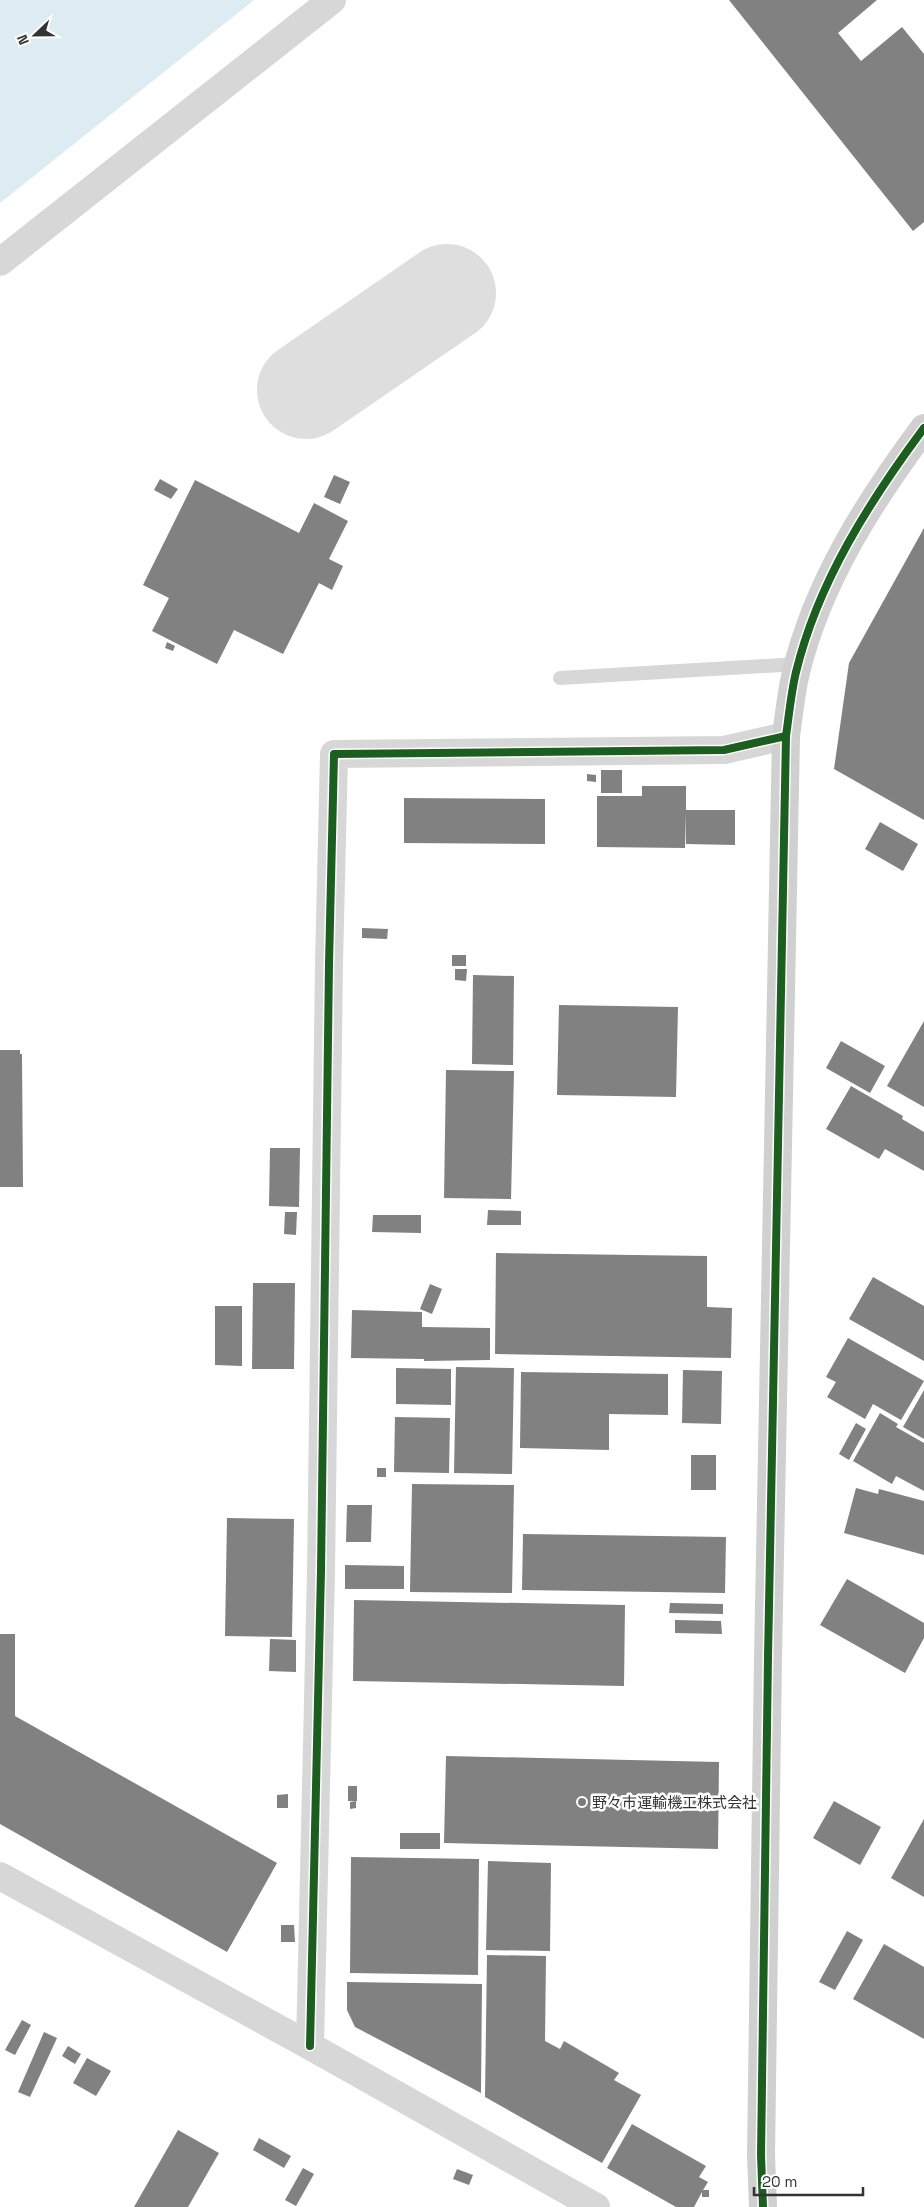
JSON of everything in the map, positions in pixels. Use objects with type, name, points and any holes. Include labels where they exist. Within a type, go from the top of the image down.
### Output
[{"type":"street","points":[[0,262],[332,0]]},
{"type":"street","points":[[763,2207],[761,2155],[768,1647],[786,736],[799,664],[818,606],[850,537],[924,428]]},
{"type":"street","points":[[310,2046],[321,1571],[328,964],[334,754],[724,750],[786,736]]},
{"type":"street","points":[[0,1876],[310,2046],[596,2207]]},
{"type":"lane","points":[[560,678],[799,664]]},
{"type":"shaded area","points":[[0,0],[254,0],[0,203]]},
{"type":"building","points":[[729,0],[877,0],[838,33],[861,61],[902,27],[924,54],[924,222],[913,231]]},
{"type":"building","points":[[334,475],[350,482],[340,504],[324,497]]},
{"type":"building","points":[[160,479],[178,489],[171,499],[154,490]]},
{"type":"building","points":[[195,480],[299,533],[314,503],[348,521],[329,559],[343,566],[332,590],[319,583],[283,654],[234,630],[217,664],[152,631],[169,598],[143,585]]},
{"type":"building","points":[[924,528],[924,820],[834,769],[849,663]]},
{"type":"building","points":[[167,642],[175,646],[173,651],[165,648]]},
{"type":"building","points":[[601,770],[622,770],[622,793],[601,793]]},
{"type":"building","points":[[587,774],[596,775],[596,782],[587,781]]},
{"type":"building","points":[[642,786],[686,786],[686,810],[735,810],[735,845],[686,844],[686,813],[685,848],[597,847],[597,796],[642,796]]},
{"type":"building","points":[[404,798],[545,799],[545,844],[404,843]]},
{"type":"building","points":[[880,822],[918,844],[903,871],[865,849]]},
{"type":"building","points":[[362,928],[388,929],[387,939],[362,938]]},
{"type":"building","points":[[452,955],[466,955],[466,966],[452,966]]},
{"type":"building","points":[[455,969],[467,969],[466,981],[455,980]]},
{"type":"building","points":[[473,975],[514,976],[513,1065],[472,1064]]},
{"type":"building","points":[[559,1005],[678,1007],[676,1097],[557,1095]]},
{"type":"building","points":[[924,1021],[924,1107],[887,1086]]},
{"type":"building","points":[[841,1041],[885,1066],[870,1093],[826,1068]]},
{"type":"building","points":[[0,1050],[20,1050],[20,1054],[22,1054],[23,1187],[0,1187]]},
{"type":"building","points":[[446,1070],[514,1071],[511,1199],[444,1198]]},
{"type":"building","points":[[851,1086],[903,1116],[902,1119],[924,1132],[924,1171],[885,1149],[879,1159],[826,1129]]},
{"type":"building","points":[[270,1148],[300,1148],[299,1207],[269,1206]]},
{"type":"building","points":[[488,1210],[521,1211],[521,1225],[487,1225]]},
{"type":"building","points":[[285,1212],[297,1212],[296,1235],[284,1234]]},
{"type":"building","points":[[373,1215],[421,1215],[421,1233],[372,1232]]},
{"type":"building","points":[[496,1253],[707,1256],[707,1307],[732,1308],[731,1358],[495,1354]]},
{"type":"building","points":[[873,1277],[924,1306],[924,1361],[849,1319]]},
{"type":"building","points":[[253,1283],[295,1283],[294,1369],[252,1369]]},
{"type":"building","points":[[430,1284],[442,1289],[432,1314],[420,1309]]},
{"type":"building","points":[[215,1306],[242,1306],[242,1366],[215,1365]]},
{"type":"building","points":[[352,1310],[422,1312],[422,1327],[490,1328],[490,1360],[424,1361],[424,1359],[351,1358]]},
{"type":"building","points":[[848,1338],[924,1381],[901,1420],[873,1404],[865,1419],[827,1397],[836,1382],[826,1377]]},
{"type":"building","points":[[456,1367],[514,1368],[512,1474],[454,1473]]},
{"type":"building","points":[[396,1368],[451,1369],[451,1405],[396,1404]]},
{"type":"building","points":[[683,1370],[722,1371],[721,1424],[682,1423]]},
{"type":"building","points":[[521,1372],[668,1374],[668,1415],[609,1414],[609,1450],[520,1448]]},
{"type":"building","points":[[924,1390],[924,1439],[903,1427]]},
{"type":"building","points":[[880,1413],[898,1424],[896,1427],[924,1443],[924,1491],[896,1476],[892,1484],[853,1461]]},
{"type":"building","points":[[395,1417],[450,1418],[449,1473],[394,1472]]},
{"type":"building","points":[[856,1423],[866,1429],[849,1460],[839,1454]]},
{"type":"building","points":[[691,1455],[716,1455],[716,1490],[691,1490]]},
{"type":"building","points":[[377,1468],[386,1468],[386,1477],[377,1477]]},
{"type":"building","points":[[412,1484],[514,1485],[512,1593],[410,1592]]},
{"type":"building","points":[[856,1488],[878,1494],[879,1489],[924,1501],[924,1555],[844,1533]]},
{"type":"building","points":[[347,1505],[372,1505],[371,1542],[346,1542]]},
{"type":"building","points":[[227,1518],[294,1519],[292,1637],[225,1636]]},
{"type":"building","points":[[523,1534],[726,1537],[725,1593],[522,1590]]},
{"type":"building","points":[[345,1565],[404,1566],[404,1589],[345,1589]]},
{"type":"building","points":[[847,1579],[924,1623],[924,1638],[905,1673],[820,1625]]},
{"type":"building","points":[[354,1600],[625,1605],[624,1686],[353,1681]]},
{"type":"building","points":[[670,1603],[723,1604],[723,1614],[669,1613]]},
{"type":"building","points":[[675,1620],[721,1621],[722,1634],[675,1633]]},
{"type":"building","points":[[0,1634],[15,1634],[15,1716],[277,1863],[227,1952],[0,1824]]},
{"type":"building","points":[[270,1639],[296,1640],[296,1672],[269,1671]]},
{"type":"building","name":"野々市運輸機工株式会社","points":[[446,1756],[719,1762],[718,1849],[444,1843]]},
{"type":"building","points":[[348,1786],[357,1786],[357,1801],[348,1801]]},
{"type":"building","points":[[288,1794],[288,1808],[277,1808],[277,1795]]},
{"type":"building","points":[[356,1801],[356,1808],[350,1809],[350,1802]]},
{"type":"building","points":[[834,1801],[881,1827],[860,1865],[813,1838]]},
{"type":"building","points":[[924,1819],[924,1897],[891,1878]]},
{"type":"building","points":[[400,1833],[440,1833],[440,1849],[400,1849]]},
{"type":"building","points":[[351,1857],[479,1859],[478,1975],[350,1973]]},
{"type":"building","points":[[488,1861],[551,1863],[550,1951],[486,1950]]},
{"type":"building","points":[[281,1925],[294,1925],[295,1942],[281,1942]]},
{"type":"building","points":[[847,1931],[863,1940],[835,1990],[819,1982]]},
{"type":"building","points":[[884,1944],[924,1967],[924,2039],[853,1999]]},
{"type":"building","points":[[487,1955],[546,1956],[545,2041],[560,2049],[564,2041],[619,2073],[614,2080],[641,2095],[602,2163],[485,2097]]},
{"type":"building","points":[[347,1982],[482,1984],[481,2093],[355,2027],[347,2010]]},
{"type":"building","points":[[22,2020],[31,2025],[15,2055],[5,2050]]},
{"type":"building","points":[[44,2032],[57,2038],[30,2097],[18,2092]]},
{"type":"building","points":[[68,2046],[81,2054],[75,2064],[62,2056]]},
{"type":"building","points":[[87,2058],[111,2071],[96,2096],[73,2083]]},
{"type":"building","points":[[632,2124],[706,2166],[699,2177],[708,2182],[703,2190],[709,2190],[709,2197],[702,2197],[702,2192],[694,2207],[676,2207],[607,2168]]},
{"type":"building","points":[[178,2130],[219,2153],[188,2207],[134,2207]]},
{"type":"building","points":[[259,2138],[291,2156],[284,2168],[253,2150]]},
{"type":"building","points":[[303,2168],[314,2174],[296,2206],[285,2200]]},
{"type":"building","points":[[457,2169],[473,2175],[469,2185],[453,2179]]},
{"type":"taxiway","points":[[306,390],[447,293]]},
{"type":"cycle path","points":[[763,2207],[761,2155],[768,1657],[786,736],[796,672],[818,606],[832,575],[865,514],[924,428]]},
{"type":"cycle path","points":[[310,2046],[321,1571],[329,964],[334,754],[724,750],[786,736]]},
{"type":"place","name":"野々市運輸機工株式会社","points":[[582,1802]]}]
